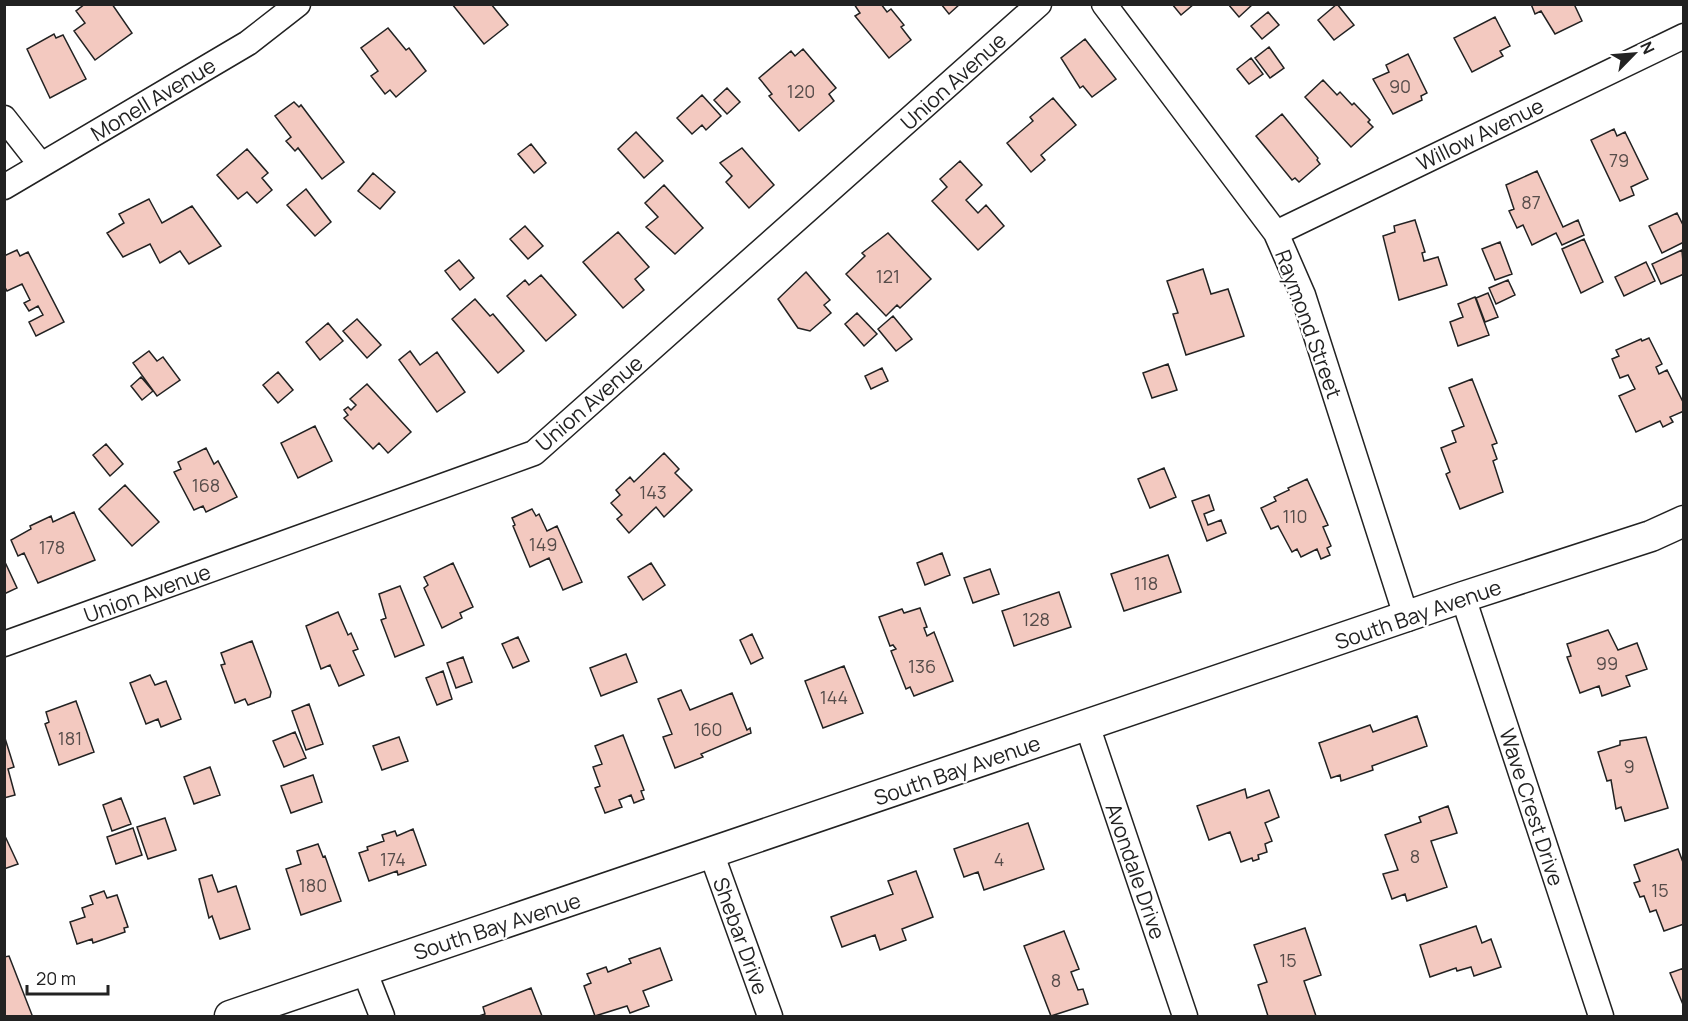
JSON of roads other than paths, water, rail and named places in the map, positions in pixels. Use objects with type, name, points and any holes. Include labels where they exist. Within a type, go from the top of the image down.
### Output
[{"type":"street","name":"Monell Avenue","points":[[4,187],[248,43],[298,4]]},
{"type":"street","name":"Union Avenue","points":[[4,644],[534,453],[1039,4]]},
{"type":"street","name":"Raymond Street","points":[[1104,4],[1276,233],[1303,295],[1407,618]]},
{"type":"street","name":"Willow Avenue","points":[[1276,233],[1683,36]]},
{"type":"street","points":[[4,118],[41,165]]},
{"type":"street","name":"South Bay Avenue","points":[[230,1017],[364,970],[712,855],[1463,597],[1651,536],[1683,521]]},
{"type":"street","name":"Wave Crest Drive","points":[[1463,597],[1601,1017]]},
{"type":"street","name":"Avondale Drive","points":[[1087,725],[1185,1017]]},
{"type":"street","name":"Shebar Drive","points":[[712,855],[770,1017]]},
{"type":"street","points":[[364,970],[382,1017]]}]
